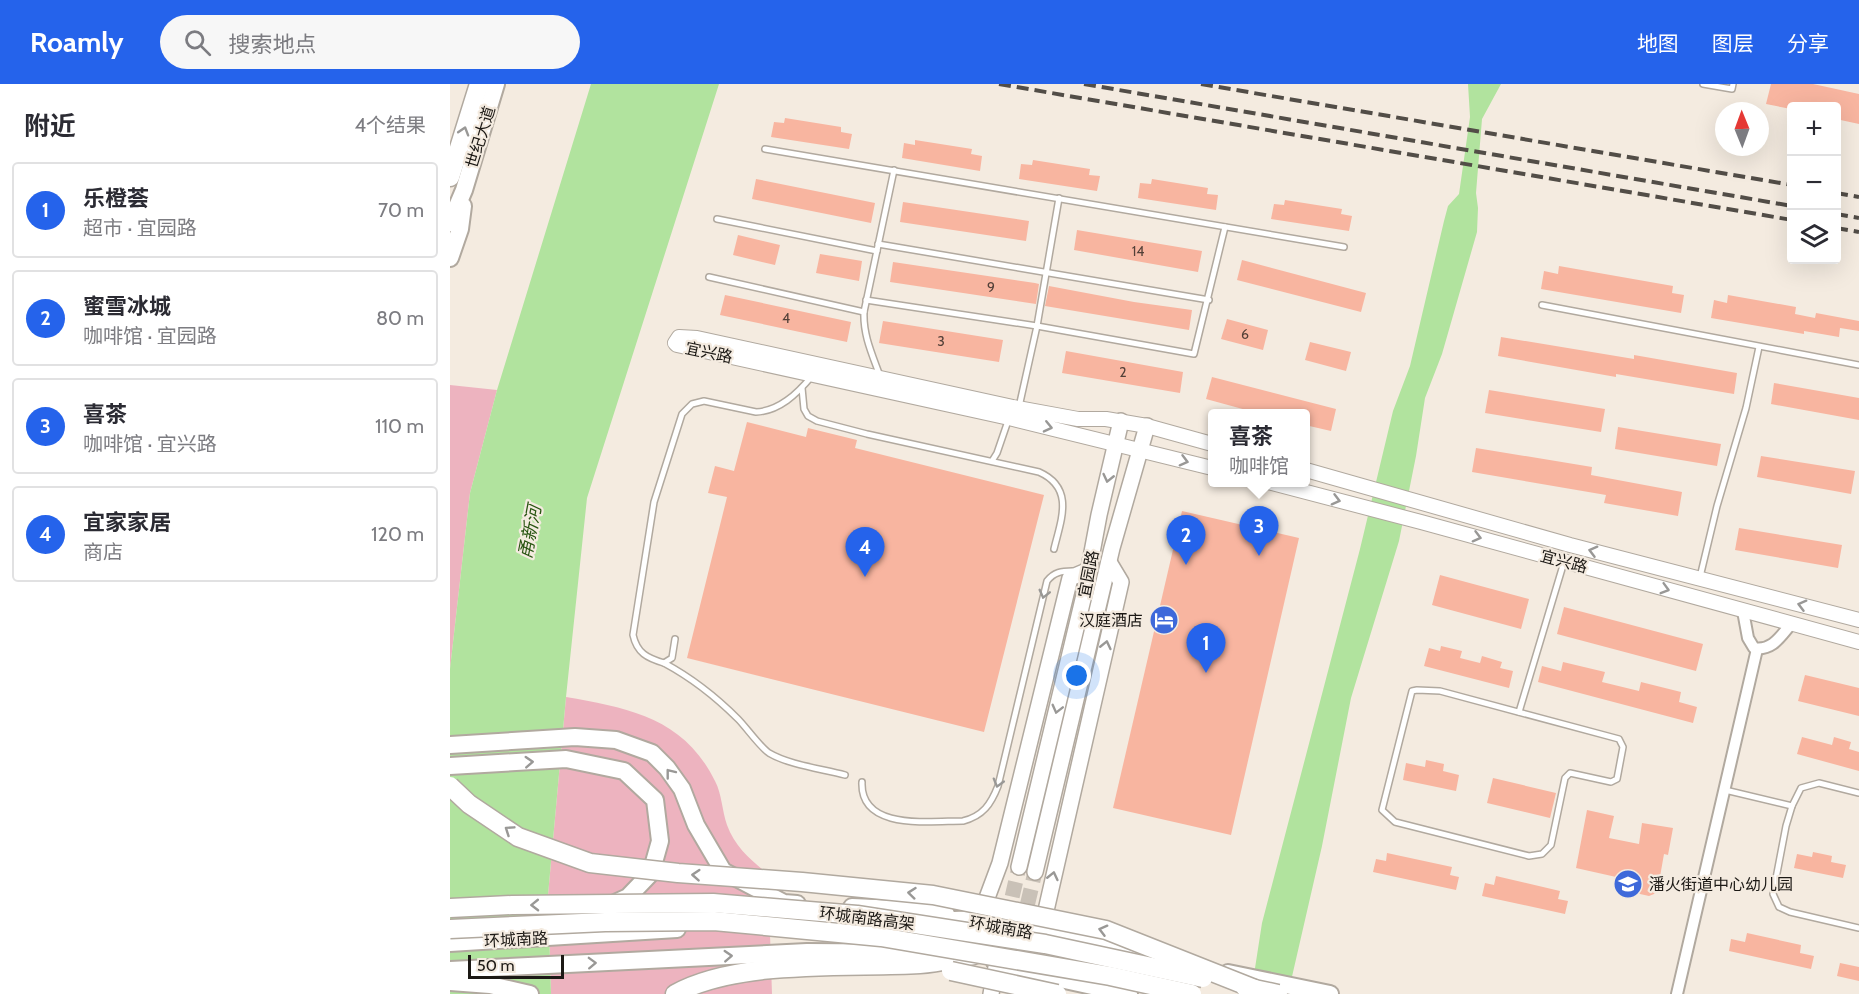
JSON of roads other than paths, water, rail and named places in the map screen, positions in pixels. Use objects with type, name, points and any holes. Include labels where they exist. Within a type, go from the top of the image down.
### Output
[{"type":"highway","points":[[450,177],[478,84]]},
{"type":"highway","points":[[450,786],[469,804],[518,837],[590,863],[933,895],[1106,930],[1255,989]]},
{"type":"highway","name":"环城南路高架","points":[[450,908],[512,905],[713,903],[857,915],[1045,944],[1278,994]]},
{"type":"highway","name":"环城南路高架","points":[[450,929],[605,922],[714,921],[881,937],[1110,976],[1192,994]]},
{"type":"highway","points":[[676,994],[694,985],[745,973],[922,964],[974,955]]},
{"type":"highway","points":[[676,994],[739,982],[951,971],[1057,994]]},
{"type":"main road","name":"世纪大道","points":[[450,224],[464,190],[496,84]]},
{"type":"main road","points":[[450,258],[460,230],[464,190]]},
{"type":"main road","name":"宜园路","points":[[1019,867],[1089,570],[1121,421]]},
{"type":"main road","name":"宜园路","points":[[1035,872],[1109,562],[1147,426]]},
{"type":"main road","name":"宜园路","points":[[1040,933],[1120,582],[1109,562]]},
{"type":"main road","points":[[450,745],[575,737],[616,740],[652,753],[667,768],[682,789],[696,825],[723,871],[784,903],[921,910],[979,919],[1000,862],[1070,578],[1089,570]]},
{"type":"main road","points":[[450,766],[566,759],[624,771],[655,800],[660,841],[651,873],[628,897],[591,914],[548,921],[450,929]]},
{"type":"main road","name":"环城南路","points":[[450,941],[866,920],[979,919],[1330,994]]},
{"type":"main road","name":"环城南路","points":[[450,970],[807,952],[918,952],[974,955],[1019,970],[1129,994]]},
{"type":"main road","points":[[991,994],[995,971]]},
{"type":"main road","points":[[1007,994],[1011,977]]},
{"type":"main road","points":[[450,982],[490,986],[530,994]]},
{"type":"street","name":"宜兴路","points":[[1208,443],[1121,421],[1078,419],[1014,411],[675,343],[679,337],[697,339],[817,371],[882,380],[1014,411],[1116,443],[1208,467]]},
{"type":"street","name":"宜兴路","points":[[1310,471],[1700,579],[1859,620]]},
{"type":"street","name":"宜兴路","points":[[1284,487],[1421,522],[1859,642]]},
{"type":"street","points":[[1743,611],[1748,638],[1757,649],[1763,650],[1775,644],[1791,624]]},
{"type":"street","points":[[1677,994],[1757,649]]},
{"type":"lane","points":[[1703,84],[1732,89],[1733,84]]},
{"type":"lane","points":[[765,149],[1344,247]]},
{"type":"lane","points":[[882,380],[863,327],[866,300],[894,170]]},
{"type":"lane","points":[[992,461],[1014,411],[1037,326],[1059,198]]},
{"type":"lane","points":[[717,219],[877,248],[1046,272],[1209,300]]},
{"type":"lane","points":[[866,300],[1037,326],[1194,354],[1225,227]]},
{"type":"lane","points":[[709,277],[864,312]]},
{"type":"lane","points":[[1542,305],[1859,365]]},
{"type":"lane","points":[[1700,579],[1717,506],[1746,408],[1759,347]]},
{"type":"lane","points":[[817,371],[783,404],[765,412],[704,401],[692,404],[682,414],[654,502],[633,635],[636,647],[647,658],[664,663],[686,675],[709,692],[768,752],[788,760],[845,775]]},
{"type":"lane","points":[[802,388],[804,409],[808,416],[817,421],[1040,472],[1051,477],[1059,488],[1064,502],[1054,549]]},
{"type":"lane","points":[[1519,712],[1564,561]]},
{"type":"lane","points":[[862,782],[861,794],[870,807],[879,815],[893,819],[963,820],[973,818],[982,812],[992,802],[998,786],[1047,581],[1059,572],[1089,570]]},
{"type":"lane","points":[[664,663],[672,658],[675,639]]},
{"type":"lane","points":[[1412,691],[1440,691],[1519,712],[1619,739],[1623,747],[1617,779],[1611,782],[1570,773],[1565,778],[1551,845],[1542,854],[1528,856],[1395,822],[1382,810],[1412,691]]},
{"type":"lane","points":[[1859,793],[1819,783],[1801,788],[1792,806],[1773,894],[1779,907],[1790,912],[1859,928]]},
{"type":"lane","points":[[1725,790],[1792,806]]},
{"type":"water","name":"甬新河","points":[[591,84],[719,84],[587,498],[548,895],[551,994],[450,994],[450,669],[470,493],[497,390]]},
{"type":"water","points":[[1468,84],[1501,84],[1482,119],[1476,193],[1477,232],[1442,354],[1425,398],[1399,541],[1351,698],[1322,846],[1288,994],[1251,994],[1262,923],[1360,549],[1393,411],[1410,366],[1448,206],[1459,194],[1470,117]]},
{"type":"tunnel","points":[[1007,919],[1019,867]]},
{"type":"tunnel","points":[[1012,971],[1035,872]]},
{"type":"railway","points":[[999,84],[1787,219]]},
{"type":"railway","points":[[1084,84],[1787,205]]},
{"type":"railway","points":[[1201,84],[1787,184]]},
{"type":"railway","points":[[1841,194],[1859,197]]},
{"type":"railway","points":[[1841,215],[1859,218]]},
{"type":"railway","points":[[1841,229],[1859,232]]},
{"type":"place","name":"喜茶","points":[[1259,556]]},
{"type":"place","name":"蜜雪冰城","points":[[1186,565]]},
{"type":"place","name":"宜家家居","points":[[865,577]]},
{"type":"place","name":"汉庭酒店","points":[[1164,620]]},
{"type":"place","name":"乐橙荟","points":[[1206,673]]},
{"type":"place","name":"潘火街道中心幼儿园","points":[[1628,884]]}]
